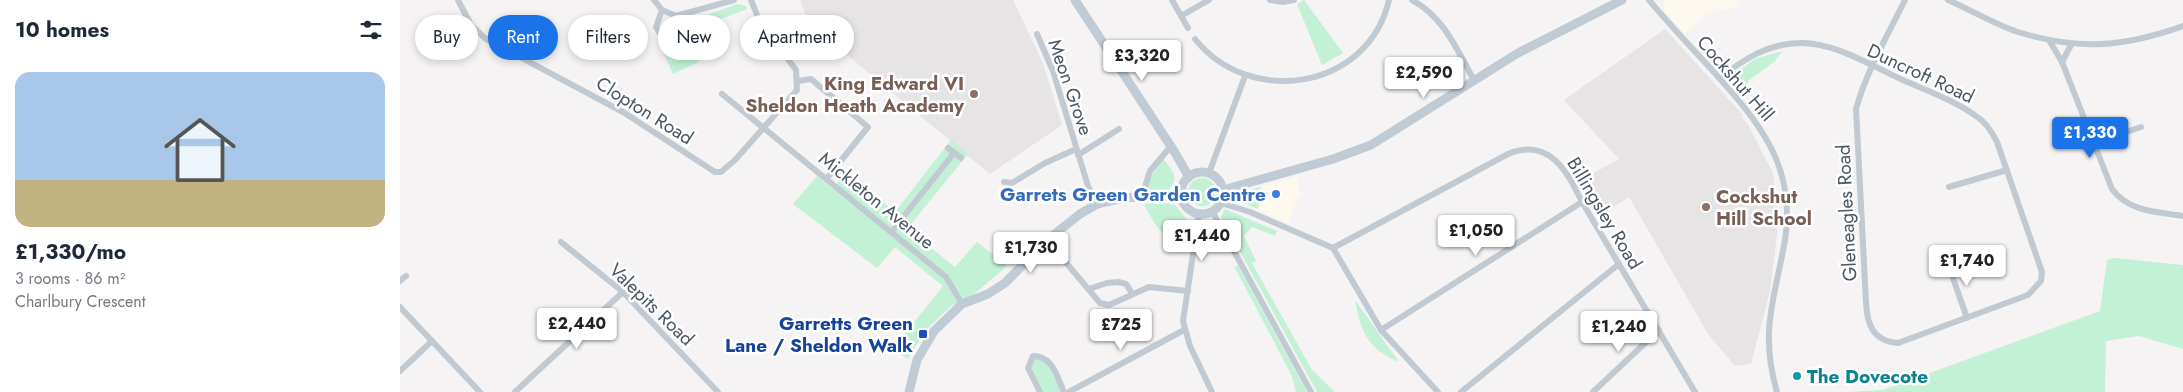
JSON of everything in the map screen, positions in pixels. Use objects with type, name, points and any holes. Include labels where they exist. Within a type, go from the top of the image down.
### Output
[{"type":"street","name":"Clopton Road","points":[[458,0],[471,26],[486,39],[624,112],[715,172],[727,169],[797,90],[798,81]]},
{"type":"street","points":[[654,0],[662,10],[668,14],[675,15]]},
{"type":"street","points":[[685,15],[734,0]]},
{"type":"street","points":[[751,0],[759,20],[796,70],[798,81],[811,79],[868,127],[827,178]]},
{"type":"street","points":[[1075,0],[1171,146],[1188,177]]},
{"type":"street","points":[[1172,0],[1188,28]]},
{"type":"street","points":[[1181,16],[1209,0]]},
{"type":"street","points":[[1270,0],[1283,2],[1294,0]]},
{"type":"street","points":[[1195,39],[1206,53],[1245,76],[1280,82],[1300,81],[1327,73],[1363,48],[1381,22],[1389,0]]},
{"type":"street","points":[[1412,0],[1420,4],[1445,27],[1474,80]]},
{"type":"street","points":[[1223,190],[1334,159],[1371,145],[1408,124],[1474,80],[1544,38],[1622,0]]},
{"type":"street","name":"Cockshut Hill","points":[[1649,0],[1756,120],[1766,135],[1785,182],[1788,214],[1786,231],[1768,326],[1770,366],[1777,392]]},
{"type":"street","name":"Gleneagles Road","points":[[1904,0],[1856,109],[1866,310],[1870,328],[1882,340],[1898,342],[1967,318]]},
{"type":"street","points":[[1948,0],[2012,30],[2071,45],[2128,43],[2183,26]]},
{"type":"street","points":[[660,15],[662,10]]},
{"type":"street","name":"Meon Grove","points":[[1037,34],[1053,71],[1088,186],[1097,204]]},
{"type":"street","points":[[2049,40],[2062,62],[2112,188],[2118,197],[2137,208],[2183,216]]},
{"type":"street","name":"Duncroft Road","points":[[1719,78],[1759,51],[1787,44],[1825,46],[1874,67],[1978,117],[1992,133],[2007,170],[2042,272],[2040,281],[2028,295],[1967,318]]},
{"type":"street","points":[[2062,62],[2071,45]]},
{"type":"street","points":[[1209,173],[1245,76]]},
{"type":"street","name":"Mickleton Avenue","points":[[722,94],[946,277],[962,304]]},
{"type":"street","points":[[2095,144],[2141,127]]},
{"type":"street","points":[[1077,152],[1120,129]]},
{"type":"street","points":[[1144,190],[1150,171],[1171,146]]},
{"type":"street","points":[[892,231],[951,150],[961,158]]},
{"type":"street","name":"Billingsley Road","points":[[1333,248],[1508,154],[1520,150],[1538,151],[1560,163],[1567,173],[1582,202],[1695,392]]},
{"type":"street","name":"Meon Grove","points":[[1009,185],[1045,163],[1077,152]]},
{"type":"street","points":[[1949,187],[2007,170]]},
{"type":"street","points":[[1200,172],[1209,173],[1217,178],[1223,190],[1220,203],[1212,211],[1199,214],[1187,208],[1181,197],[1182,187],[1188,177],[1200,172]]},
{"type":"street","points":[[909,392],[912,375],[923,346],[934,330],[962,304],[988,294],[1005,283],[1047,240],[1097,204],[1142,196],[1181,197]]},
{"type":"street","points":[[1381,330],[1582,202]]},
{"type":"street","points":[[1220,203],[1250,212],[1333,248],[1381,330],[1438,392]]},
{"type":"street","points":[[1212,211],[1311,392]]},
{"type":"street","points":[[1199,214],[1184,313],[1184,330],[1212,392]]},
{"type":"street","points":[[1047,240],[1100,303],[1109,305],[1148,286],[1188,291]]},
{"type":"street","name":"Valepits Road","points":[[561,242],[624,292],[718,392]]},
{"type":"street","points":[[1461,392],[1619,264]]},
{"type":"street","points":[[1948,264],[1967,318]]},
{"type":"street","points":[[400,281],[406,276]]},
{"type":"street","points":[[1089,290],[1118,282],[1126,284],[1132,293]]},
{"type":"street","points":[[515,392],[624,292]]},
{"type":"street","points":[[400,307],[480,392]]},
{"type":"street","points":[[1070,392],[1184,330]]},
{"type":"street","points":[[1593,392],[1659,330]]},
{"type":"street","points":[[400,371],[432,341]]},
{"type":"street","points":[[1040,392],[1028,368],[1033,356],[1041,356],[1050,362],[1064,392]]},
{"type":"shaded area","name":"King Edward VI Sheldon Heath Academy","points":[[800,0],[1013,0],[1043,63],[1062,125],[990,174],[853,60],[854,15],[806,15]]},
{"type":"shaded area","points":[[1664,0],[1739,0],[1740,6],[1707,13],[1685,34],[1664,9]]},
{"type":"shaded area","name":"Cockshut Hill School","points":[[1665,29],[1743,115],[1742,118],[1748,125],[1773,173],[1779,218],[1770,291],[1751,364],[1735,366],[1708,334],[1629,197],[1598,217],[1577,182],[1619,159],[1564,100]]},
{"type":"shaded area","points":[[1296,177],[1301,195],[1297,199],[1289,223],[1258,209],[1261,187]]},
{"type":"green space","points":[[1304,0],[1343,53],[1322,65],[1297,4]]},
{"type":"green space","points":[[737,4],[746,6],[747,9],[730,15],[707,15]]},
{"type":"green space","points":[[1782,51],[1775,61],[1748,81],[1745,97],[1731,82],[1732,76],[1755,59]]},
{"type":"green space","points":[[667,60],[698,60],[699,62],[673,74]]},
{"type":"green space","points":[[951,140],[968,154],[907,229],[955,267],[977,242],[1007,266],[972,296],[951,306],[926,330],[908,359],[892,350],[943,286],[895,247],[877,268],[793,204],[817,176],[833,189],[845,172],[895,212]]},
{"type":"green space","points":[[1163,159],[1174,175],[1174,183],[1166,191],[1147,190],[1151,177]]},
{"type":"green space","points":[[1202,178],[1212,182],[1216,192],[1212,202],[1202,206],[1192,202],[1188,192],[1192,182]]},
{"type":"green space","points":[[1261,187],[1258,209],[1232,198],[1234,192]]},
{"type":"green space","points":[[1167,203],[1175,205],[1191,224],[1188,250],[1161,232],[1144,204]]},
{"type":"green space","points":[[1225,209],[1277,231],[1275,236],[1252,227],[1244,236],[1256,261],[1252,263],[1312,370],[1335,392],[1317,392],[1221,217]]},
{"type":"green space","points":[[1204,223],[1206,224],[1223,247],[1199,251]]},
{"type":"green space","points":[[2115,258],[2183,265],[2183,349],[2139,336],[2106,341],[2105,392],[1846,392],[1883,390],[2100,311],[2107,260]]},
{"type":"green space","points":[[1234,266],[1238,266],[1307,392],[1296,392],[1292,376]]},
{"type":"green space","points":[[1355,300],[1399,362],[1388,357],[1373,345],[1363,331]]},
{"type":"green space","points":[[1033,356],[1049,362],[1064,392],[1040,392],[1028,368]]},
{"type":"place","name":"King Edward VI Sheldon Heath Academy","points":[[974,94]]},
{"type":"place","name":"Garrets Green Garden Centre","points":[[1276,194]]},
{"type":"place","name":"Cockshut Hill School","points":[[1706,207]]},
{"type":"place","name":"Garretts Green Lane / Sheldon Walk","points":[[923,334]]},
{"type":"place","name":"The Dovecote","points":[[1797,376]]}]
